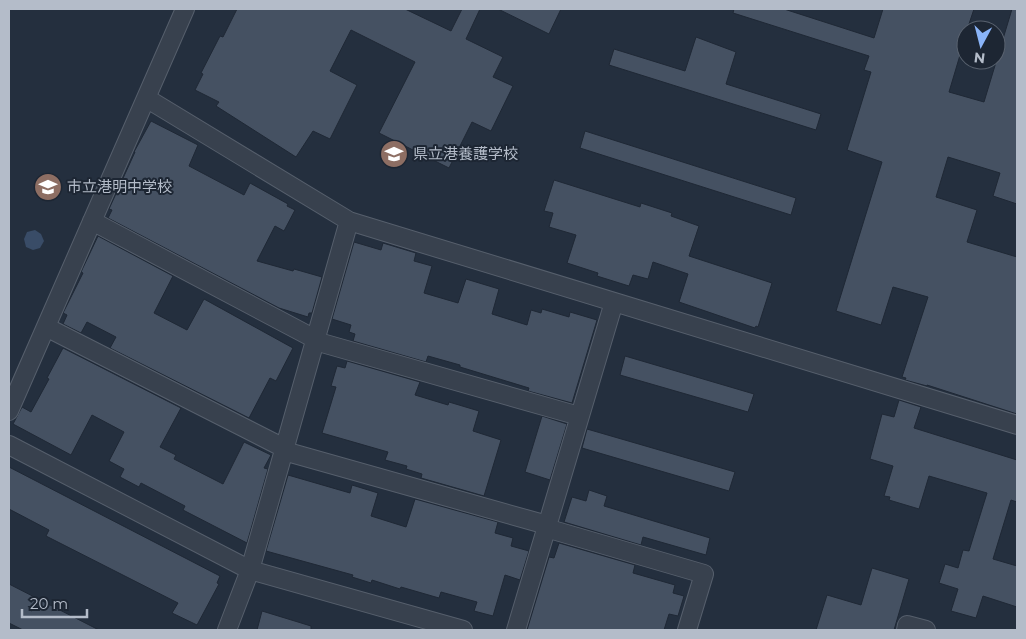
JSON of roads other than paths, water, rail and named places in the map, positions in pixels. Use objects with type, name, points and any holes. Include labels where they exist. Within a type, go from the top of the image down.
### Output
[{"type":"street","points":[[9,411],[185,9]]},
{"type":"street","points":[[146,98],[349,221],[1017,425]]},
{"type":"street","points":[[92,221],[315,340],[579,416]]},
{"type":"street","points":[[227,630],[250,570],[349,221]]},
{"type":"street","points":[[516,630],[614,302]]},
{"type":"street","points":[[46,327],[284,449],[704,574],[687,630]]},
{"type":"street","points":[[9,445],[250,570],[463,630]]},
{"type":"street","points":[[906,630],[907,625],[926,630]]},
{"type":"water","points":[[35,230],[41,234],[44,241],[40,248],[33,250],[26,247],[24,239],[27,232]]},
{"type":"place","name":"県立港養護学校","points":[[394,154]]},
{"type":"place","name":"市立港明中学校","points":[[48,187]]}]
